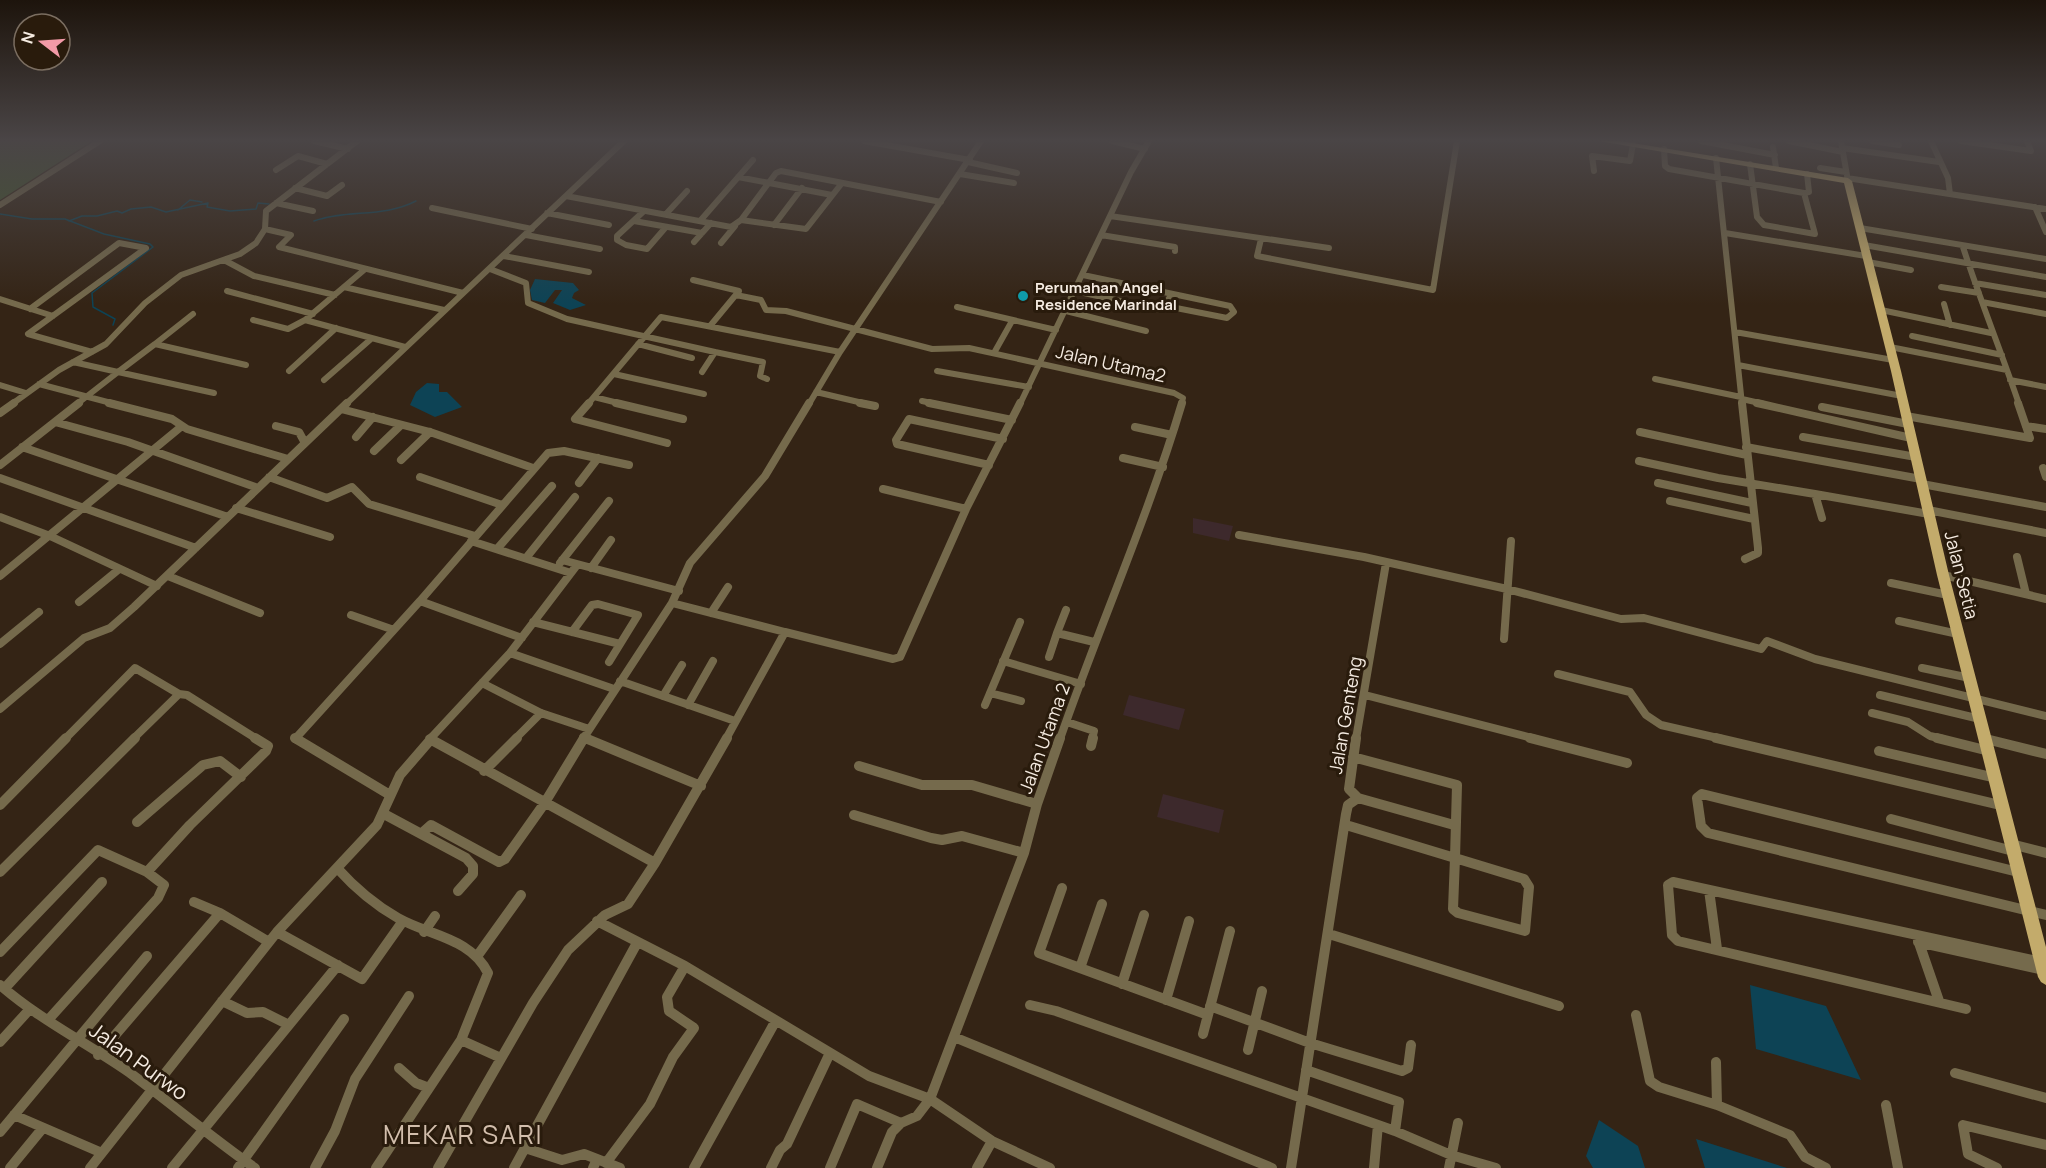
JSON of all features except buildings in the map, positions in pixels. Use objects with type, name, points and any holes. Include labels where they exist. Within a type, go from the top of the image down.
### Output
[{"type":"main road","name":"Jalan Setia","points":[[1852,196],[1902,396],[1948,596],[2044,970]]},
{"type":"street","points":[[0,205],[15,196]]},
{"type":"street","points":[[0,413],[39,384],[114,337],[145,303],[173,281],[193,269],[224,260],[260,240],[265,229],[265,213],[285,196]]},
{"type":"street","points":[[0,710],[84,638],[110,628],[157,586],[236,508],[566,196],[734,226]]},
{"type":"street","points":[[666,214],[683,196]]},
{"type":"street","points":[[700,221],[722,196]]},
{"type":"street","points":[[721,243],[760,196]]},
{"type":"street","points":[[774,225],[796,196]]},
{"type":"street","points":[[741,220],[808,229],[832,196]]},
{"type":"street","points":[[907,196],[941,202]]},
{"type":"street","points":[[422,833],[431,825],[501,862],[544,804],[586,733],[672,603],[690,563],[765,476],[840,352],[945,196]]},
{"type":"street","points":[[672,603],[893,659],[900,657],[966,509],[1029,387],[1121,196]]},
{"type":"street","points":[[1261,239],[1257,256],[1433,290],[1448,196]]},
{"type":"street","points":[[1721,196],[1758,553],[1745,559]]},
{"type":"street","points":[[1754,196],[1757,217],[1764,225],[1815,234],[1805,196]]},
{"type":"street","points":[[1960,196],[2046,209]]},
{"type":"street","points":[[276,203],[314,211]]},
{"type":"street","points":[[2035,207],[2046,232]]},
{"type":"street","points":[[432,208],[532,229]]},
{"type":"street","points":[[644,211],[616,238],[624,244],[641,249],[649,248],[666,227]]},
{"type":"street","points":[[548,213],[609,225]]},
{"type":"street","points":[[1110,216],[1329,248]]},
{"type":"street","points":[[634,221],[702,233]]},
{"type":"street","points":[[694,242],[711,223]]},
{"type":"street","points":[[1860,228],[1963,247],[2046,259]]},
{"type":"street","points":[[265,229],[291,235],[279,247],[364,270],[463,292]]},
{"type":"street","points":[[1725,233],[1866,254],[1968,263],[2046,277]]},
{"type":"street","points":[[526,235],[600,249]]},
{"type":"street","points":[[1101,235],[1175,247],[1175,251]]},
{"type":"street","points":[[30,309],[120,243],[146,248],[28,334],[92,352]]},
{"type":"street","points":[[1822,407],[2024,439],[2030,438],[2002,355],[1991,333],[1963,247]]},
{"type":"street","points":[[1866,254],[1911,270]]},
{"type":"street","points":[[504,256],[589,272]]},
{"type":"street","points":[[224,260],[254,276],[335,295]]},
{"type":"street","points":[[490,268],[526,283],[528,303],[567,319],[763,362],[760,376],[766,379]]},
{"type":"street","points":[[253,320],[288,329],[313,314],[364,270]]},
{"type":"street","points":[[1083,275],[1230,306],[1234,314],[1227,318],[1166,306]]},
{"type":"street","points":[[693,280],[739,290],[710,326]]},
{"type":"street","points":[[1975,283],[2046,295]]},
{"type":"street","points":[[344,287],[444,310]]},
{"type":"street","points":[[1941,287],[1979,292]]},
{"type":"street","points":[[227,291],[313,314]]},
{"type":"street","points":[[1075,291],[1158,309],[1164,309],[1172,294]]},
{"type":"street","name":"Jalan Utama2","points":[[736,295],[761,300],[766,310],[786,311],[932,349],[965,344],[994,353],[1174,393]]},
{"type":"street","points":[[0,299],[52,316]]},
{"type":"street","points":[[1982,302],[2046,314]]},
{"type":"street","points":[[1944,303],[1950,325]]},
{"type":"street","points":[[957,307],[1056,330]]},
{"type":"street","points":[[1881,310],[1991,333]]},
{"type":"street","points":[[1066,311],[1146,331]]},
{"type":"street","points":[[0,465],[193,314]]},
{"type":"street","points":[[667,443],[575,420],[662,316],[840,352]]},
{"type":"street","points":[[305,320],[405,347]]},
{"type":"street","points":[[994,353],[1012,321]]},
{"type":"street","points":[[290,371],[336,328]]},
{"type":"street","points":[[1735,332],[1893,360]]},
{"type":"street","points":[[1912,336],[2002,355]]},
{"type":"street","points":[[324,380],[371,339]]},
{"type":"street","points":[[155,344],[246,365]]},
{"type":"street","points":[[638,344],[692,358]]},
{"type":"street","points":[[1890,347],[2007,370]]},
{"type":"street","points":[[702,372],[715,352]]},
{"type":"street","points":[[73,363],[214,393]]},
{"type":"street","points":[[1738,365],[1902,396]]},
{"type":"street","points":[[937,371],[1029,387]]},
{"type":"street","points":[[614,374],[704,394]]},
{"type":"street","points":[[1655,379],[1911,438]]},
{"type":"street","points":[[2010,380],[2046,387]]},
{"type":"street","points":[[39,384],[172,419],[182,426],[288,459]]},
{"type":"street","points":[[0,385],[26,393]]},
{"type":"street","points":[[816,392],[875,406]]},
{"type":"street","name":"Jalan Utama 2","points":[[930,1099],[1024,853],[1037,804],[1094,642],[1163,466],[1183,398],[1174,393]]},
{"type":"street","points":[[594,397],[683,419]]},
{"type":"street","points":[[922,401],[1012,420]]},
{"type":"street","points":[[341,409],[430,432],[533,468]]},
{"type":"street","points":[[356,437],[373,417]]},
{"type":"street","points":[[988,465],[895,441],[909,419],[1003,439]]},
{"type":"street","points":[[55,422],[152,451],[258,488]]},
{"type":"street","points":[[374,451],[401,425]]},
{"type":"street","points":[[0,576],[182,426]]},
{"type":"street","points":[[276,426],[299,432],[305,443]]},
{"type":"street","points":[[2026,426],[2046,429]]},
{"type":"street","points":[[1135,427],[1172,435]]},
{"type":"street","points":[[401,460],[430,432]]},
{"type":"street","points":[[1640,432],[1921,481],[2046,507]]},
{"type":"street","points":[[1803,437],[1916,457]]},
{"type":"street","points":[[22,447],[228,517]]},
{"type":"street","points":[[390,795],[294,740],[420,601],[533,468],[553,451],[629,465]]},
{"type":"street","points":[[579,483],[598,458]]},
{"type":"street","points":[[1123,458],[1163,466]]},
{"type":"street","points":[[1639,461],[1750,484],[2046,533]]},
{"type":"street","points":[[2046,469],[2043,468],[2046,477]]},
{"type":"street","points":[[269,477],[327,498],[352,487],[369,504],[571,573]]},
{"type":"street","points":[[420,477],[502,505]]},
{"type":"street","points":[[0,478],[196,548]]},
{"type":"street","points":[[1658,483],[1752,503]]},
{"type":"street","points":[[497,549],[552,486]]},
{"type":"street","points":[[883,489],[966,509]]},
{"type":"street","points":[[1815,494],[1822,518]]},
{"type":"street","points":[[526,558],[574,497]]},
{"type":"street","points":[[556,569],[609,501]]},
{"type":"street","points":[[1670,501],[1754,519]]},
{"type":"street","points":[[236,508],[330,537]]},
{"type":"street","points":[[0,517],[50,536],[118,570],[157,586]]},
{"type":"street","points":[[1239,535],[1507,589],[1621,619],[1644,618],[1761,649],[1767,640],[1815,659],[2046,716]]},
{"type":"street","points":[[591,568],[611,540]]},
{"type":"street","points":[[1504,639],[1510,542]]},
{"type":"street","points":[[2017,557],[2026,594]]},
{"type":"street","points":[[562,560],[679,591]]},
{"type":"street","name":"Jalan Genteng","points":[[1291,1168],[1300,1098],[1329,934],[1348,805],[1358,798],[1349,786],[1386,564]]},
{"type":"street","points":[[90,1168],[277,932],[384,814],[396,778],[510,653],[577,565]]},
{"type":"street","points":[[79,602],[118,570]]},
{"type":"street","points":[[1943,575],[2046,599]]},
{"type":"street","points":[[168,576],[260,613]]},
{"type":"street","points":[[1891,583],[1948,596]]},
{"type":"street","points":[[711,614],[728,587]]},
{"type":"street","points":[[420,601],[522,638]]},
{"type":"street","points":[[572,632],[589,607],[598,603],[639,616],[609,662]]},
{"type":"street","points":[[1049,657],[1066,610]]},
{"type":"street","points":[[0,644],[39,612]]},
{"type":"street","points":[[351,615],[393,630]]},
{"type":"street","points":[[1899,621],[1958,634]]},
{"type":"street","points":[[533,622],[620,644]]},
{"type":"street","points":[[985,705],[1020,622]]},
{"type":"street","points":[[438,1168],[501,1058],[568,950],[597,921],[628,904],[655,864],[701,786],[785,632]]},
{"type":"street","points":[[1057,633],[1094,642]]},
{"type":"street","points":[[510,653],[617,685],[663,696],[735,721]]},
{"type":"street","points":[[688,705],[713,661]]},
{"type":"street","points":[[1003,661],[1081,684]]},
{"type":"street","points":[[663,696],[682,665]]},
{"type":"street","points":[[0,805],[4,795],[135,668],[179,694],[187,695],[267,744],[266,751],[181,831],[147,872]]},
{"type":"street","points":[[1922,668],[1970,678]]},
{"type":"street","points":[[1558,674],[1630,692],[1646,715],[1661,725],[2000,805]]},
{"type":"street","points":[[483,683],[541,713],[701,786]]},
{"type":"street","points":[[990,693],[1021,701]]},
{"type":"street","points":[[0,872],[179,694]]},
{"type":"street","points":[[1365,695],[1627,763]]},
{"type":"street","points":[[1880,695],[1980,719]]},
{"type":"street","points":[[484,771],[541,713]]},
{"type":"street","points":[[1872,713],[1908,722],[1930,736],[2046,754]]},
{"type":"street","points":[[1067,722],[1094,732],[1091,746]]},
{"type":"street","points":[[430,739],[655,864]]},
{"type":"street","points":[[1879,751],[1996,778]]},
{"type":"street","points":[[1346,825],[1455,859],[1524,879],[1529,887],[1525,931],[1454,912],[1452,895],[1455,859],[1456,784],[1353,757]]},
{"type":"street","points":[[137,822],[203,765],[220,761],[241,777]]},
{"type":"street","points":[[859,766],[922,784],[981,787],[1037,804]]},
{"type":"street","points":[[2018,872],[1702,794],[1697,798],[1701,826],[1708,833],[2028,908],[2046,915]]},
{"type":"street","points":[[1358,798],[1454,825]]},
{"type":"street","points":[[384,814],[457,851],[473,866],[473,874],[458,891]]},
{"type":"street","points":[[854,815],[931,838],[942,840],[962,836],[1024,853]]},
{"type":"street","points":[[1891,819],[2046,853]]},
{"type":"street","points":[[0,952],[96,851],[103,851],[147,872],[164,885],[162,894],[48,1020]]},
{"type":"street","points":[[337,868],[358,890],[403,921],[424,932],[465,946],[478,955],[488,973],[461,1040],[376,1168]]},
{"type":"street","points":[[2,986],[102,882]]},
{"type":"street","points":[[1966,1009],[1678,940],[1672,935],[1669,882],[1918,938],[2044,970]]},
{"type":"street","points":[[1062,888],[1039,953],[1166,1000],[1255,1022],[1310,1043],[1402,1071],[1408,1068],[1411,1045]]},
{"type":"street","points":[[1709,890],[1717,950]]},
{"type":"street","points":[[478,955],[522,895]]},
{"type":"street","points":[[194,902],[220,913],[269,942]]},
{"type":"street","points":[[1080,968],[1102,904]]},
{"type":"street","points":[[98,1055],[220,913]]},
{"type":"street","points":[[1122,984],[1144,915]]},
{"type":"street","points":[[424,932],[435,916]]},
{"type":"street","points":[[277,932],[362,980],[403,921]]},
{"type":"street","points":[[597,921],[685,966],[775,1022],[869,1076],[930,1099],[992,1141],[1050,1168]]},
{"type":"street","points":[[1166,1000],[1189,921]]},
{"type":"street","points":[[1203,1034],[1230,931]]},
{"type":"street","points":[[1329,934],[1559,1006]]},
{"type":"street","points":[[1918,938],[1939,1001]]},
{"type":"street","points":[[514,1168],[637,943]]},
{"type":"street","points":[[0,1132],[76,1038],[147,956]]},
{"type":"street","points":[[172,1168],[338,965]]},
{"type":"street","points":[[599,1163],[650,1104],[673,1057],[694,1028],[669,1011],[667,997],[685,966]]},
{"type":"street","name":"Jalan Purwo","points":[[2,986],[29,1010],[48,1020],[152,1089],[241,1164],[255,1168]]},
{"type":"street","points":[[1248,1050],[1262,991]]},
{"type":"street","points":[[315,1168],[335,1131],[355,1079],[409,996]]},
{"type":"street","points":[[222,1001],[247,1013],[263,1012],[289,1025]]},
{"type":"street","points":[[1030,1005],[1056,1011],[1395,1131],[1451,1155],[1496,1168]]},
{"type":"street","points":[[0,1042],[29,1010]]},
{"type":"street","points":[[1636,1015],[1650,1081],[1659,1087],[1717,1105],[1790,1135],[1805,1157],[1826,1168]]},
{"type":"street","points":[[241,1164],[344,1019]]},
{"type":"street","points":[[694,1168],[775,1022]]},
{"type":"street","points":[[954,1037],[1272,1168]]},
{"type":"street","points":[[461,1040],[501,1058]]},
{"type":"street","points":[[771,1168],[780,1150],[787,1144],[830,1053]]},
{"type":"street","points":[[1716,1062],[1717,1105]]},
{"type":"street","points":[[399,1068],[416,1083],[429,1088]]},
{"type":"street","points":[[1306,1070],[1400,1102],[1395,1131]]},
{"type":"street","points":[[1955,1073],[2046,1098]]},
{"type":"street","points":[[877,1168],[892,1132],[902,1123],[917,1116],[930,1099]]},
{"type":"street","points":[[830,1168],[856,1104],[902,1123]]},
{"type":"street","points":[[1886,1105],[1898,1168]]},
{"type":"street","points":[[14,1115],[102,1153]]},
{"type":"street","points":[[1449,1168],[1458,1124]]},
{"type":"street","points":[[1374,1168],[1378,1125]]},
{"type":"street","points":[[1997,1168],[1973,1163],[1965,1148],[1963,1125],[2046,1145]]},
{"type":"street","points":[[10,1168],[42,1129]]},
{"type":"street","points":[[977,1168],[992,1141]]},
{"type":"street","points":[[525,1148],[562,1160],[584,1154],[599,1163],[620,1168]]},
{"type":"shaded area","points":[[1193,518],[1233,526],[1229,541],[1193,533]]},
{"type":"shaded area","points":[[1129,695],[1185,709],[1179,730],[1123,715]]},
{"type":"shaded area","points":[[1163,794],[1224,810],[1219,833],[1157,817]]},
{"type":"water","points":[[535,279],[573,283],[579,290],[572,298],[586,305],[570,310],[553,303],[562,290],[555,290],[545,303],[532,300],[530,290]]},
{"type":"water","points":[[427,383],[439,384],[439,392],[447,392],[462,407],[435,417],[410,405],[416,392]]},
{"type":"water","points":[[1750,985],[1826,1006],[1861,1080],[1756,1049]]},
{"type":"water","points":[[1599,1120],[1638,1146],[1645,1168],[1593,1168],[1586,1156]]},
{"type":"water","points":[[1696,1139],[1787,1168],[1705,1168]]},
{"type":"waterway","points":[[179,209],[190,200],[202,202]]},
{"type":"waterway","points":[[314,221],[340,215],[391,210],[416,201]]},
{"type":"waterway","points":[[179,209],[208,203],[207,207],[230,211],[256,209],[258,203],[269,204]]},
{"type":"waterway","points":[[70,221],[82,216],[97,216],[117,211],[122,213],[131,209],[151,207],[166,212],[179,209]]},
{"type":"waterway","points":[[0,214],[32,219],[70,221]]},
{"type":"waterway","points":[[70,221],[104,234],[150,244],[153,247],[92,293],[93,307],[115,319],[113,325]]},
{"type":"place","name":"Perumahan Angel Residence Marindal","points":[[1023,296]]},
{"type":"district","name":"MEKAR SARI","points":[[463,1134]]}]
